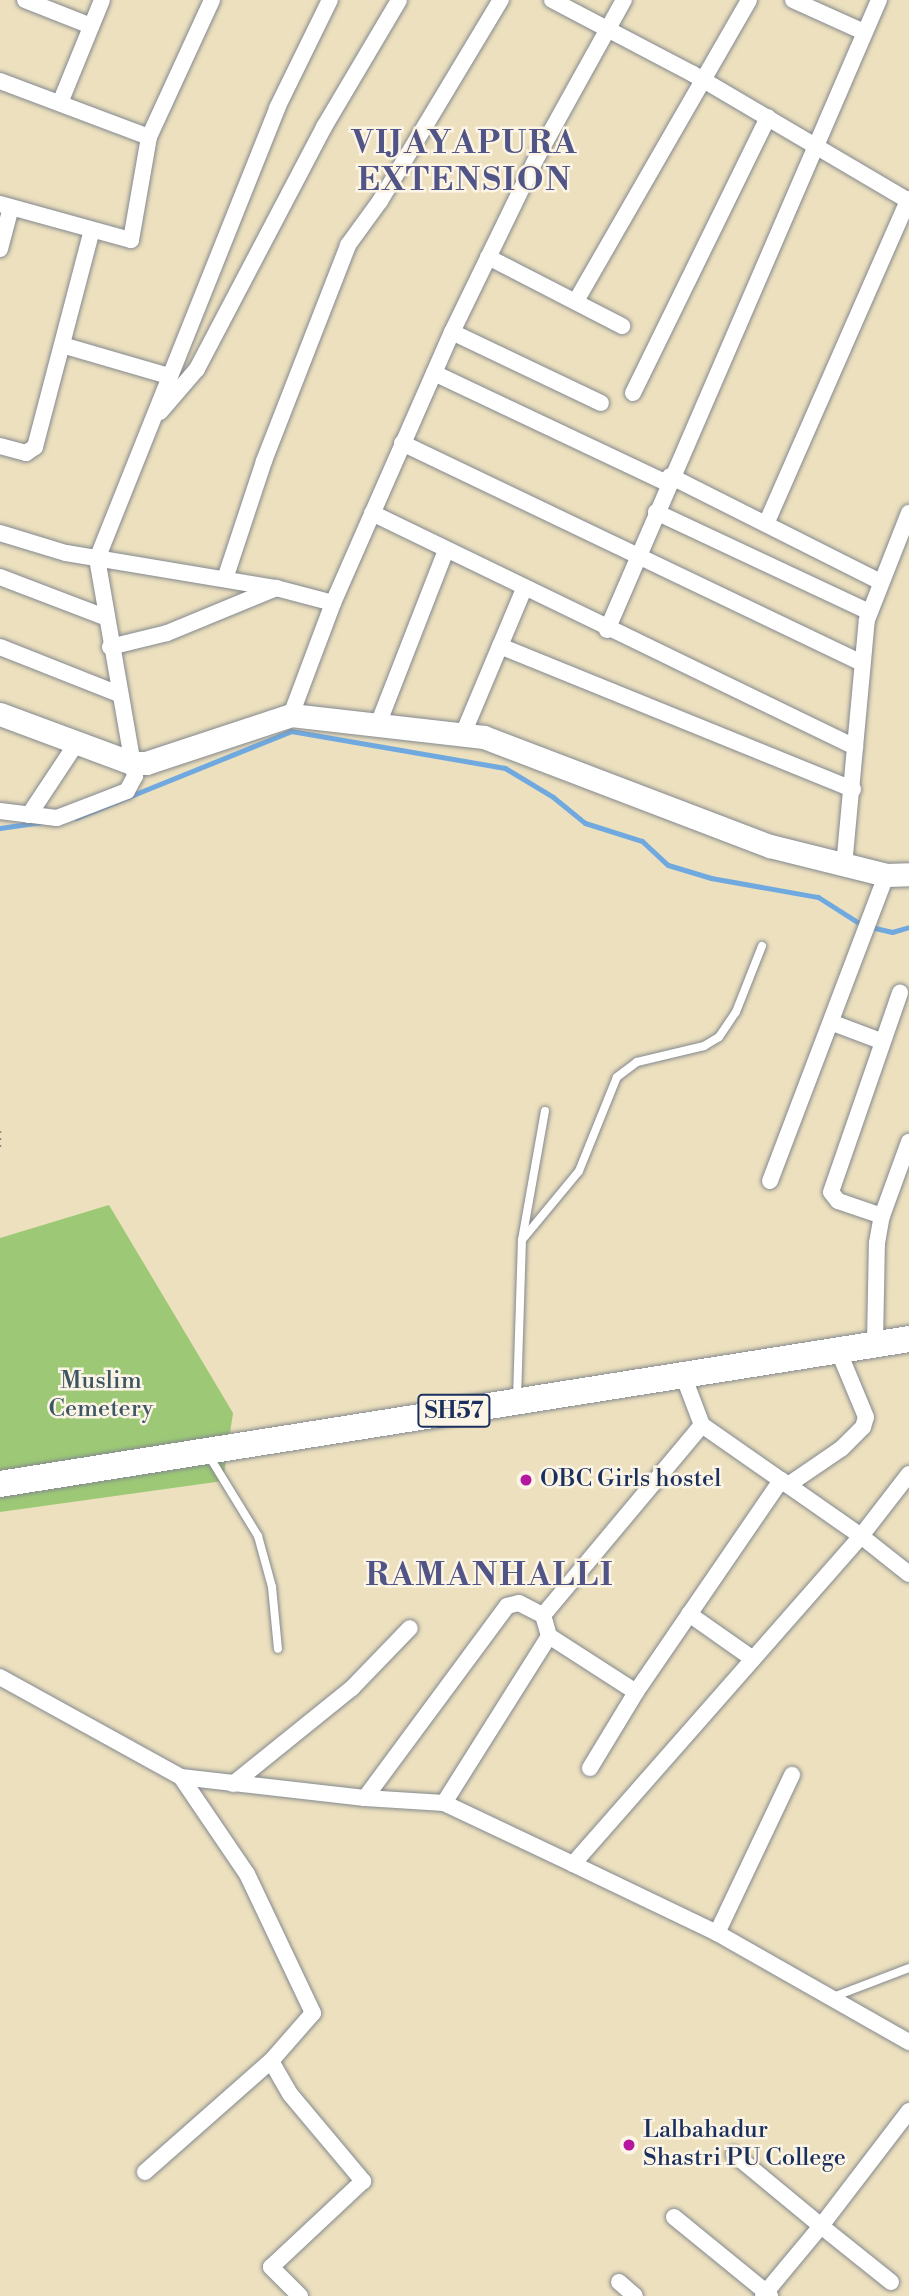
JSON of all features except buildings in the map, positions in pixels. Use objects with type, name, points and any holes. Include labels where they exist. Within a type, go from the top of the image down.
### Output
[{"type":"main road","name":"SH57","points":[[0,1484],[909,1339]]},
{"type":"street","points":[[25,0],[91,26]]},
{"type":"street","points":[[60,103],[102,0]]},
{"type":"street","points":[[0,249],[6,205],[131,240],[149,136],[212,0]]},
{"type":"street","points":[[0,811],[57,818],[127,791],[135,776],[110,647],[97,559],[277,108],[330,0]]},
{"type":"street","points":[[151,422],[197,369],[324,127],[399,0]]},
{"type":"street","points":[[225,579],[264,461],[348,245],[380,201],[500,0]]},
{"type":"street","points":[[552,0],[768,117],[909,200],[766,524]]},
{"type":"street","points":[[291,715],[333,603],[452,332],[488,257],[624,0]]},
{"type":"street","points":[[576,301],[749,0]]},
{"type":"street","points":[[793,0],[864,32]]},
{"type":"street","points":[[607,630],[669,480],[878,0]]},
{"type":"street","points":[[0,81],[149,136]]},
{"type":"street","points":[[633,393],[768,117]]},
{"type":"street","points":[[0,446],[32,452],[92,230]]},
{"type":"street","points":[[488,257],[622,326]]},
{"type":"street","points":[[452,332],[601,403]]},
{"type":"street","points":[[62,345],[169,376]]},
{"type":"street","points":[[433,373],[766,524],[881,582]]},
{"type":"street","points":[[402,443],[860,662]]},
{"type":"street","points":[[656,512],[869,612]]},
{"type":"street","points":[[372,513],[607,630],[855,747]]},
{"type":"street","points":[[844,866],[853,789],[860,662],[869,612],[909,513]]},
{"type":"street","points":[[0,533],[97,559],[276,588],[333,603]]},
{"type":"street","points":[[379,722],[446,550]]},
{"type":"street","points":[[0,577],[105,617]]},
{"type":"street","points":[[110,647],[167,633],[276,588]]},
{"type":"street","points":[[463,734],[524,589]]},
{"type":"street","points":[[500,646],[853,789]]},
{"type":"street","points":[[0,648],[119,694]]},
{"type":"street","points":[[2,719],[132,763],[146,764],[291,715],[379,722],[484,737],[770,846],[886,875],[909,874]]},
{"type":"street","points":[[29,815],[76,744]]},
{"type":"street","points":[[770,1181],[834,1023],[886,875]]},
{"type":"street","points":[[882,1216],[838,1201],[831,1192],[881,1041],[900,993]]},
{"type":"street","points":[[834,1023],[881,1041]]},
{"type":"street","points":[[590,1768],[636,1692],[784,1482],[842,1448],[863,1427],[866,1417],[843,1351],[874,1343],[877,1243],[882,1216],[909,1142]]},
{"type":"street","points":[[683,1375],[702,1425],[861,1536],[909,1574]]},
{"type":"street","points":[[543,1615],[702,1425]]},
{"type":"street","points":[[573,1864],[861,1536],[909,1474]]},
{"type":"street","points":[[365,1798],[507,1606],[519,1603],[543,1615]]},
{"type":"street","points":[[690,1614],[753,1659]]},
{"type":"street","points":[[543,1615],[548,1636],[636,1692]]},
{"type":"street","points":[[233,1784],[352,1688],[410,1628]]},
{"type":"street","points":[[444,1802],[548,1636]]},
{"type":"street","points":[[0,1677],[181,1776],[365,1798],[444,1802],[716,1933],[909,2042]]},
{"type":"street","points":[[716,1933],[792,1774]]},
{"type":"street","points":[[145,2172],[271,2061],[313,2014],[247,1874],[181,1776]]},
{"type":"street","points":[[271,2061],[289,2094],[363,2181],[271,2267],[300,2296]]},
{"type":"street","points":[[674,2217],[766,2295],[909,2111]]},
{"type":"street","points":[[734,2154],[891,2282]]},
{"type":"street","points":[[619,2282],[635,2296]]},
{"type":"lane","points":[[522,1240],[579,1171],[617,1077],[637,1062],[704,1046],[719,1037],[736,1012],[762,946]]},
{"type":"lane","points":[[517,1401],[522,1240],[545,1111]]},
{"type":"lane","points":[[205,1451],[258,1536],[272,1587],[278,1648]]},
{"type":"lane","points":[[831,1998],[909,1968]]},
{"type":"path","points":[[0,1131],[0,1147]]},
{"type":"green space","name":"Muslim Cemetery","points":[[109,1205],[233,1413],[223,1481],[0,1512],[0,1238]]},
{"type":"waterway","points":[[76,818],[291,731],[505,768],[553,797],[585,823],[642,841],[668,865],[711,878],[818,897],[862,925],[892,932],[909,927]]},
{"type":"waterway","points":[[0,828],[42,822]]},
{"type":"place","name":"OBC Girls hostel","points":[[526,1480]]},
{"type":"place","name":"Lalbahadur Shastri PU College","points":[[629,2145]]},
{"type":"district","name":"VIJAYAPURA EXTENSION","points":[[465,162]]},
{"type":"district","name":"RAMANHALLI","points":[[490,1575]]}]
